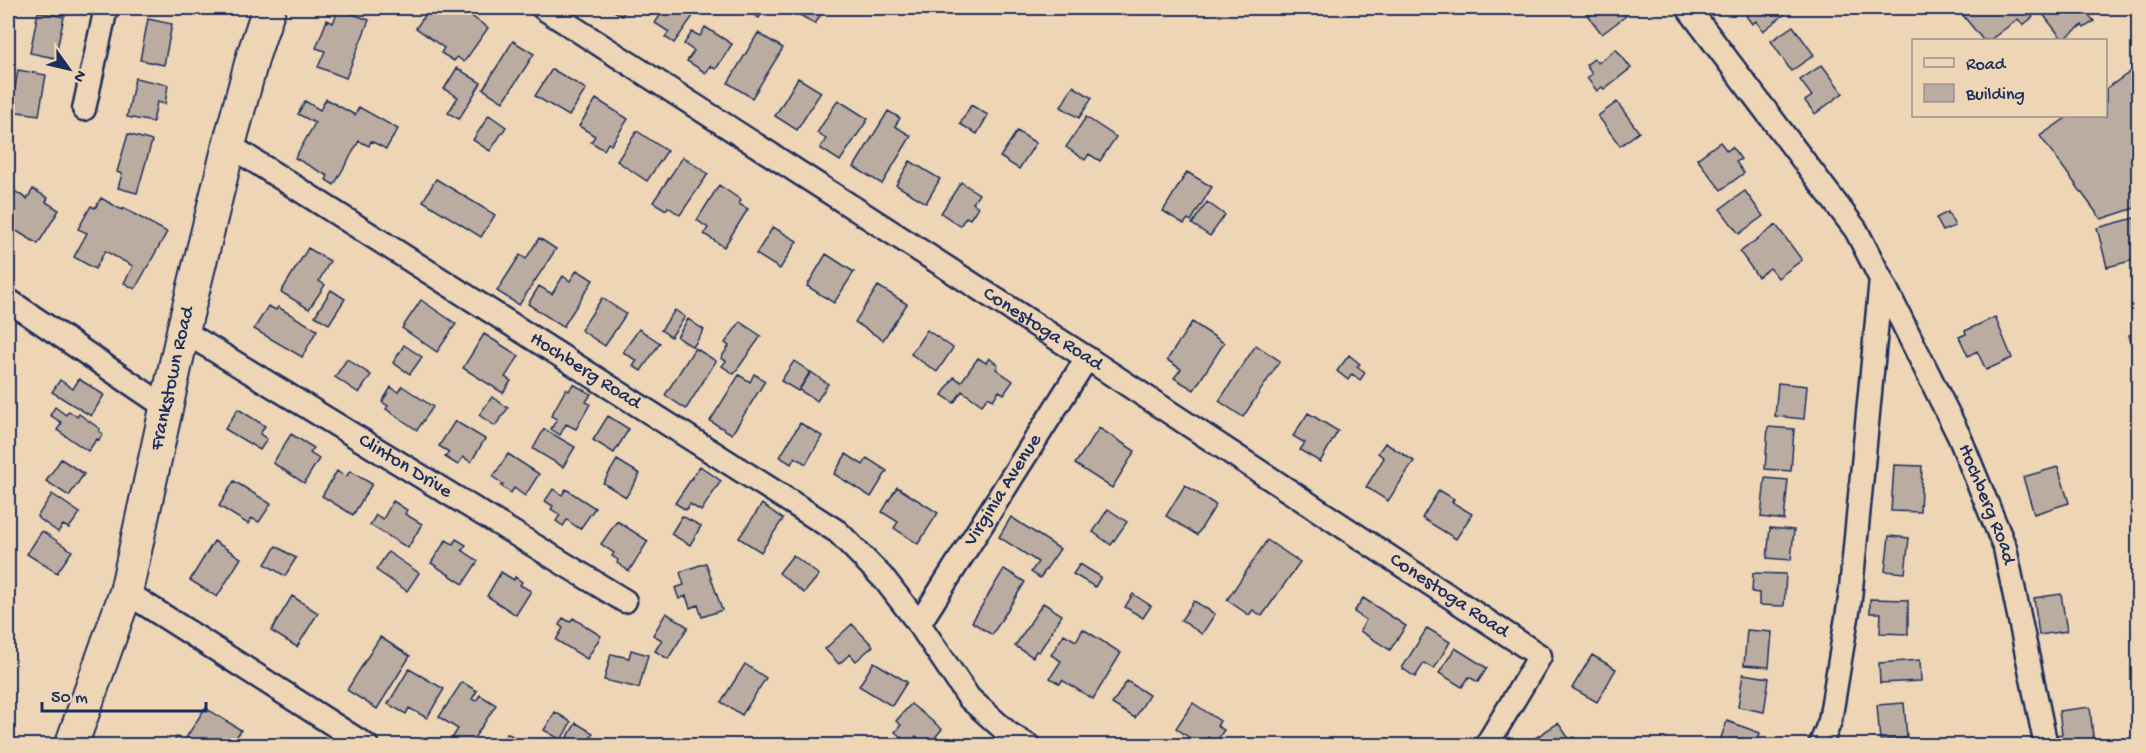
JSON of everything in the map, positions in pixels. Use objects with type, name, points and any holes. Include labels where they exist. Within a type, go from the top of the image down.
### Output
[{"type":"main road","name":"Frankstown Road","points":[[71,746],[126,592],[183,331],[229,144],[253,56],[269,8]]},
{"type":"street","points":[[84,109],[106,8]]},
{"type":"street","name":"Conestoga Road","points":[[543,8],[1087,358],[1540,656],[1486,746]]},
{"type":"street","name":"Hochberg Road","points":[[1688,8],[1856,230],[1959,436],[2005,548],[2046,746]]},
{"type":"street","name":"Hochberg Road","points":[[229,144],[838,532],[885,580],[919,624],[969,698],[1008,734],[1029,746]]},
{"type":"street","points":[[1820,746],[1830,721],[1850,599],[1881,279]]},
{"type":"street","points":[[8,300],[167,408]]},
{"type":"street","name":"Clinton Drive","points":[[183,331],[625,601]]},
{"type":"street","name":"Virginia Avenue","points":[[919,624],[1087,358]]},
{"type":"street","points":[[126,592],[367,746]]},
{"type":"building","points":[[430,8],[446,8],[456,14],[460,8],[488,28],[464,62],[457,57],[454,61],[441,53],[444,48],[416,28]]},
{"type":"building","points":[[609,8],[627,8],[622,16]]},
{"type":"building","points":[[665,8],[680,8],[693,16],[674,43],[665,37],[669,32],[655,23]]},
{"type":"building","points":[[742,8],[765,8],[759,18]]},
{"type":"building","points":[[798,8],[825,8],[815,24],[795,12]]},
{"type":"building","points":[[1582,8],[1619,8],[1626,16],[1602,34]]},
{"type":"building","points":[[1746,8],[1780,8],[1785,14],[1763,31],[1756,21],[1752,24],[1746,16],[1750,13]]},
{"type":"building","points":[[1957,8],[2032,8],[2028,11],[2033,17],[2023,25],[2018,19],[1991,39],[1982,39]]},
{"type":"building","points":[[2038,8],[2078,8],[2094,21],[2084,28],[2082,25],[2062,39]]},
{"type":"building","points":[[339,9],[369,20],[346,78],[318,67],[325,51],[316,48],[327,20],[333,23]]},
{"type":"building","points":[[38,12],[64,17],[55,58],[30,53]]},
{"type":"building","points":[[148,19],[172,24],[164,65],[140,60]]},
{"type":"building","points":[[1793,26],[1814,55],[1791,71],[1771,41]]},
{"type":"building","points":[[705,27],[732,44],[716,69],[710,66],[706,73],[687,61],[694,51],[684,44],[692,32],[700,36]]},
{"type":"building","points":[[758,33],[783,48],[752,98],[728,83]]},
{"type":"building","points":[[513,41],[534,54],[503,102],[483,89]]},
{"type":"building","points":[[1616,49],[1631,68],[1604,89],[1602,87],[1597,91],[1587,78],[1592,74],[1586,65],[1594,59],[1598,63]]},
{"type":"building","points":[[1822,65],[1843,93],[1815,114],[1805,101],[1812,96],[1800,80]]},
{"type":"building","points":[[457,68],[481,83],[459,119],[448,113],[458,97],[444,89]]},
{"type":"building","points":[[552,69],[586,89],[569,116],[535,96]]},
{"type":"building","points":[[18,70],[46,75],[39,115],[11,111]]},
{"type":"building","points":[[2133,70],[2138,78],[2138,207],[2101,219],[2040,136],[2068,117],[2107,117],[2107,88]]},
{"type":"building","points":[[135,78],[168,85],[165,104],[157,102],[153,122],[127,117]]},
{"type":"building","points":[[798,78],[821,92],[797,130],[775,116]]},
{"type":"building","points":[[1073,86],[1092,98],[1079,118],[1061,107]]},
{"type":"building","points":[[326,99],[355,115],[359,107],[398,129],[386,149],[371,141],[369,146],[359,141],[334,185],[326,180],[328,176],[295,158],[315,123],[298,114],[305,101],[320,110]]},
{"type":"building","points":[[596,99],[628,119],[611,145],[608,143],[604,150],[591,142],[595,136],[579,126]]},
{"type":"building","points":[[838,100],[868,119],[840,161],[820,148],[826,139],[817,133]]},
{"type":"building","points":[[1617,102],[1639,132],[1620,146],[1598,116]]},
{"type":"building","points":[[971,105],[988,115],[977,134],[960,124]]},
{"type":"building","points":[[888,111],[900,118],[895,126],[911,136],[882,184],[854,167]]},
{"type":"building","points":[[489,115],[506,127],[490,151],[473,140]]},
{"type":"building","points":[[1086,117],[1116,137],[1100,161],[1089,154],[1085,160],[1066,147]]},
{"type":"building","points":[[637,131],[667,151],[647,181],[617,161]]},
{"type":"building","points":[[1017,131],[1036,143],[1019,169],[1000,157]]},
{"type":"building","points":[[128,134],[152,141],[137,193],[118,188],[122,174],[117,172]]},
{"type":"building","points":[[1720,142],[1727,151],[1732,147],[1741,159],[1736,162],[1744,173],[1721,190],[1697,159]]},
{"type":"building","points":[[683,157],[708,174],[680,215],[668,207],[666,210],[653,202]]},
{"type":"building","points":[[910,161],[940,179],[926,203],[896,185]]},
{"type":"building","points":[[1187,172],[1212,187],[1191,221],[1188,219],[1184,224],[1163,211]]},
{"type":"building","points":[[436,179],[495,215],[481,237],[423,201]]},
{"type":"building","points":[[961,182],[979,194],[973,203],[978,207],[970,219],[966,217],[960,226],[941,213]]},
{"type":"building","points":[[719,185],[741,200],[739,204],[748,209],[724,247],[704,234],[708,228],[697,220]]},
{"type":"building","points":[[8,187],[27,199],[33,189],[48,198],[46,202],[59,210],[38,244],[8,226]]},
{"type":"building","points":[[1745,191],[1763,216],[1739,234],[1720,209]]},
{"type":"building","points":[[101,198],[167,232],[135,289],[124,283],[133,266],[105,251],[95,269],[74,257],[87,233],[78,229],[91,206],[95,208]]},
{"type":"building","points":[[1207,202],[1225,215],[1210,236],[1192,224]]},
{"type":"building","points":[[1948,212],[1955,226],[1943,231],[1936,218]]},
{"type":"building","points":[[2138,217],[2138,259],[2107,267],[2097,228]]},
{"type":"building","points":[[1776,225],[1802,260],[1778,278],[1770,268],[1758,277],[1740,252]]},
{"type":"building","points":[[773,227],[797,241],[780,269],[756,254]]},
{"type":"building","points":[[539,238],[556,249],[519,305],[497,291],[520,255],[526,259]]},
{"type":"building","points":[[308,248],[330,261],[319,281],[325,285],[309,309],[281,292]]},
{"type":"building","points":[[826,254],[854,272],[834,303],[807,286]]},
{"type":"building","points":[[577,270],[593,280],[563,327],[528,304],[539,286],[552,294],[563,276],[570,281]]},
{"type":"building","points":[[878,286],[907,304],[883,340],[855,322]]},
{"type":"building","points":[[331,290],[345,299],[329,324],[315,316]]},
{"type":"building","points":[[602,298],[626,314],[605,346],[581,330]]},
{"type":"building","points":[[421,300],[456,324],[437,352],[402,328]]},
{"type":"building","points":[[268,306],[276,310],[278,307],[317,330],[302,357],[254,329]]},
{"type":"building","points":[[675,310],[685,317],[671,337],[661,330]]},
{"type":"building","points":[[1995,317],[2012,358],[1986,370],[1977,351],[1968,356],[1959,337],[1966,334],[1965,331]]},
{"type":"building","points":[[688,319],[704,330],[693,347],[677,337]]},
{"type":"building","points":[[740,322],[761,336],[734,374],[722,366],[726,361],[721,358],[729,346],[725,343]]},
{"type":"building","points":[[1192,322],[1224,343],[1194,390],[1174,378],[1181,369],[1167,360]]},
{"type":"building","points":[[639,329],[660,343],[641,371],[633,366],[637,361],[623,352]]},
{"type":"building","points":[[927,330],[953,348],[937,372],[911,354]]},
{"type":"building","points":[[2138,332],[2138,370],[2129,335]]},
{"type":"building","points":[[484,334],[519,356],[505,377],[511,381],[503,393],[463,368]]},
{"type":"building","points":[[404,345],[422,357],[410,374],[393,363]]},
{"type":"building","points":[[1256,345],[1280,361],[1243,417],[1219,401]]},
{"type":"building","points":[[695,348],[716,361],[686,409],[665,395]]},
{"type":"building","points":[[1349,355],[1360,364],[1357,367],[1365,373],[1360,380],[1352,374],[1348,380],[1337,371]]},
{"type":"building","points":[[978,358],[986,363],[989,358],[998,365],[996,369],[1013,381],[1004,394],[999,391],[993,400],[988,397],[982,405],[962,391],[954,403],[942,395],[954,377],[961,382]]},
{"type":"building","points":[[347,359],[371,375],[359,393],[335,377]]},
{"type":"building","points":[[794,361],[810,372],[798,391],[781,381]]},
{"type":"building","points":[[811,372],[828,384],[817,401],[799,390]]},
{"type":"building","points":[[754,374],[765,381],[732,434],[710,421],[739,375],[750,382]]},
{"type":"building","points":[[79,379],[104,395],[91,416],[52,392],[60,380],[73,389]]},
{"type":"building","points":[[1778,383],[1807,386],[1804,419],[1775,416]]},
{"type":"building","points":[[573,384],[591,394],[586,402],[590,404],[576,429],[566,424],[560,435],[551,429],[557,419],[551,416],[566,389],[569,391]]},
{"type":"building","points":[[402,386],[433,407],[417,430],[386,409],[388,406],[382,402],[391,387],[398,392]]},
{"type":"building","points":[[492,397],[508,408],[495,426],[479,415]]},
{"type":"building","points":[[55,407],[66,415],[69,411],[77,417],[79,414],[100,429],[99,431],[103,434],[88,451],[57,430],[62,423],[50,415]]},
{"type":"building","points":[[238,409],[265,426],[260,434],[267,439],[260,450],[225,429]]},
{"type":"building","points":[[1308,413],[1338,431],[1320,462],[1300,450],[1305,443],[1293,436]]},
{"type":"building","points":[[608,416],[629,429],[614,453],[593,440]]},
{"type":"building","points":[[455,421],[485,439],[471,462],[463,457],[458,465],[445,457],[449,452],[439,446]]},
{"type":"building","points":[[800,423],[822,436],[806,464],[795,457],[791,464],[780,457]]},
{"type":"building","points":[[1768,427],[1794,429],[1791,471],[1765,469]]},
{"type":"building","points":[[1099,428],[1135,451],[1112,488],[1075,464]]},
{"type":"building","points":[[544,429],[575,447],[563,467],[533,449]]},
{"type":"building","points":[[291,434],[314,448],[310,453],[319,459],[304,483],[273,463]]},
{"type":"building","points":[[1385,443],[1414,461],[1388,501],[1366,487],[1384,458],[1378,453]]},
{"type":"building","points":[[508,454],[539,474],[525,496],[514,488],[511,493],[493,477]]},
{"type":"building","points":[[846,454],[863,465],[867,458],[887,471],[871,497],[834,474]]},
{"type":"building","points":[[61,459],[84,474],[69,496],[46,481]]},
{"type":"building","points":[[617,460],[640,474],[626,497],[603,483]]},
{"type":"building","points":[[1894,465],[1922,466],[1920,512],[1891,511]]},
{"type":"building","points":[[700,466],[721,481],[701,511],[690,504],[686,510],[675,503]]},
{"type":"building","points":[[2058,467],[2069,503],[2034,514],[2023,477]]},
{"type":"building","points":[[337,471],[346,477],[350,471],[372,484],[353,515],[322,496]]},
{"type":"building","points":[[1765,478],[1788,480],[1784,520],[1761,517]]},
{"type":"building","points":[[234,481],[271,504],[259,522],[251,518],[248,524],[219,506]]},
{"type":"building","points":[[1185,485],[1216,505],[1197,535],[1166,516]]},
{"type":"building","points":[[897,487],[938,513],[918,544],[894,528],[898,522],[882,512]]},
{"type":"building","points":[[553,489],[562,495],[566,489],[595,508],[580,529],[567,520],[563,526],[556,521],[560,515],[551,509],[553,506],[545,501]]},
{"type":"building","points":[[1439,490],[1454,499],[1452,502],[1472,514],[1456,539],[1422,518]]},
{"type":"building","points":[[52,494],[80,513],[69,528],[63,525],[58,532],[37,517]]},
{"type":"building","points":[[393,501],[407,510],[405,514],[422,524],[408,548],[370,525],[376,515],[383,519]]},
{"type":"building","points":[[762,504],[783,519],[761,552],[739,538]]},
{"type":"building","points":[[1108,509],[1127,522],[1111,545],[1093,532]]},
{"type":"building","points":[[682,516],[701,526],[690,545],[671,534]]},
{"type":"building","points":[[1011,517],[1060,549],[1040,578],[1031,572],[1038,562],[999,537]]},
{"type":"building","points":[[617,521],[648,541],[629,571],[617,563],[618,560],[612,556],[614,553],[601,544]]},
{"type":"building","points":[[1770,528],[1794,530],[1791,560],[1767,558]]},
{"type":"building","points":[[42,531],[72,551],[57,573],[27,554]]},
{"type":"building","points":[[1889,536],[1909,538],[1905,573],[1885,571]]},
{"type":"building","points":[[456,539],[466,545],[462,550],[478,561],[463,584],[431,563],[446,540],[453,544]]},
{"type":"building","points":[[1267,540],[1300,562],[1262,616],[1253,610],[1249,615],[1227,600]]},
{"type":"building","points":[[214,541],[241,558],[217,597],[190,580]]},
{"type":"building","points":[[276,546],[296,558],[285,576],[265,564]]},
{"type":"building","points":[[388,552],[419,573],[407,591],[376,570]]},
{"type":"building","points":[[793,555],[819,575],[804,593],[779,573]]},
{"type":"building","points":[[706,563],[722,610],[702,617],[698,605],[690,608],[686,596],[679,599],[675,588],[684,585],[680,572]]},
{"type":"building","points":[[1080,564],[1101,577],[1095,587],[1073,574]]},
{"type":"building","points":[[1004,569],[1025,582],[992,635],[972,622]]},
{"type":"building","points":[[501,572],[514,580],[515,577],[522,582],[520,585],[531,591],[516,615],[487,596]]},
{"type":"building","points":[[1753,573],[1786,574],[1784,606],[1759,605],[1759,593],[1752,592]]},
{"type":"building","points":[[1133,594],[1151,606],[1143,618],[1125,607]]},
{"type":"building","points":[[2061,594],[2067,631],[2039,635],[2034,598]]},
{"type":"building","points":[[292,596],[318,613],[297,647],[271,631]]},
{"type":"building","points":[[1363,598],[1406,626],[1390,650],[1360,631],[1366,620],[1354,612]]},
{"type":"building","points":[[1870,599],[1908,600],[1908,634],[1880,633],[1881,613],[1870,613]]},
{"type":"building","points":[[1194,601],[1215,614],[1202,634],[1181,620]]},
{"type":"building","points":[[1043,603],[1062,615],[1039,652],[1036,651],[1033,657],[1015,646]]},
{"type":"building","points":[[666,613],[688,627],[668,659],[655,651],[662,640],[653,635]]},
{"type":"building","points":[[563,618],[570,622],[573,618],[601,636],[587,659],[556,640],[563,628],[559,625]]},
{"type":"building","points":[[852,624],[873,646],[856,661],[850,654],[839,664],[825,649]]},
{"type":"building","points":[[1427,628],[1450,642],[1434,669],[1424,663],[1415,677],[1402,668]]},
{"type":"building","points":[[1083,629],[1121,653],[1093,699],[1062,680],[1060,684],[1050,678],[1061,661],[1051,655],[1064,634],[1076,641]]},
{"type":"building","points":[[1747,630],[1772,632],[1769,667],[1744,665]]},
{"type":"building","points":[[380,637],[410,656],[377,709],[347,690]]},
{"type":"building","points":[[1455,648],[1487,668],[1478,682],[1469,677],[1462,687],[1439,673]]},
{"type":"building","points":[[631,650],[648,655],[639,688],[604,680],[611,654],[629,658]]},
{"type":"building","points":[[1592,655],[1616,669],[1597,702],[1572,688]]},
{"type":"building","points":[[1920,660],[1921,681],[1880,683],[1879,663]]},
{"type":"building","points":[[874,662],[907,682],[892,706],[859,686]]},
{"type":"building","points":[[745,664],[766,678],[742,715],[721,702]]},
{"type":"building","points":[[409,669],[444,689],[427,718],[409,708],[406,714],[388,704]]},
{"type":"building","points":[[1743,674],[1769,678],[1764,712],[1738,707]]},
{"type":"building","points":[[1127,681],[1149,695],[1135,718],[1112,704]]},
{"type":"building","points":[[462,682],[477,691],[472,699],[476,701],[480,695],[496,705],[469,746],[460,746],[451,740],[458,729],[439,717]]},
{"type":"building","points":[[1193,703],[1220,721],[1217,726],[1224,730],[1216,742],[1208,737],[1201,746],[1176,728]]},
{"type":"building","points":[[1904,703],[1907,738],[1880,740],[1877,705]]},
{"type":"building","points":[[911,704],[942,729],[928,746],[916,736],[909,744],[895,732],[901,725],[896,721]]},
{"type":"building","points":[[2090,707],[2094,746],[2057,746],[2056,735],[2062,734],[2059,711]]},
{"type":"building","points":[[205,708],[241,730],[231,746],[171,746],[177,737],[184,741]]},
{"type":"building","points":[[555,712],[571,722],[561,740],[544,730]]},
{"type":"building","points":[[1727,721],[1760,733],[1756,746],[1718,746]]},
{"type":"building","points":[[576,723],[593,733],[591,737],[602,743],[601,746],[562,746]]},
{"type":"building","points":[[1558,723],[1570,740],[1574,737],[1580,746],[1531,746],[1529,742]]},
{"type":"building","points":[[507,733],[529,746],[500,746]]},
{"type":"building","points":[[265,738],[279,746],[261,746]]}]
